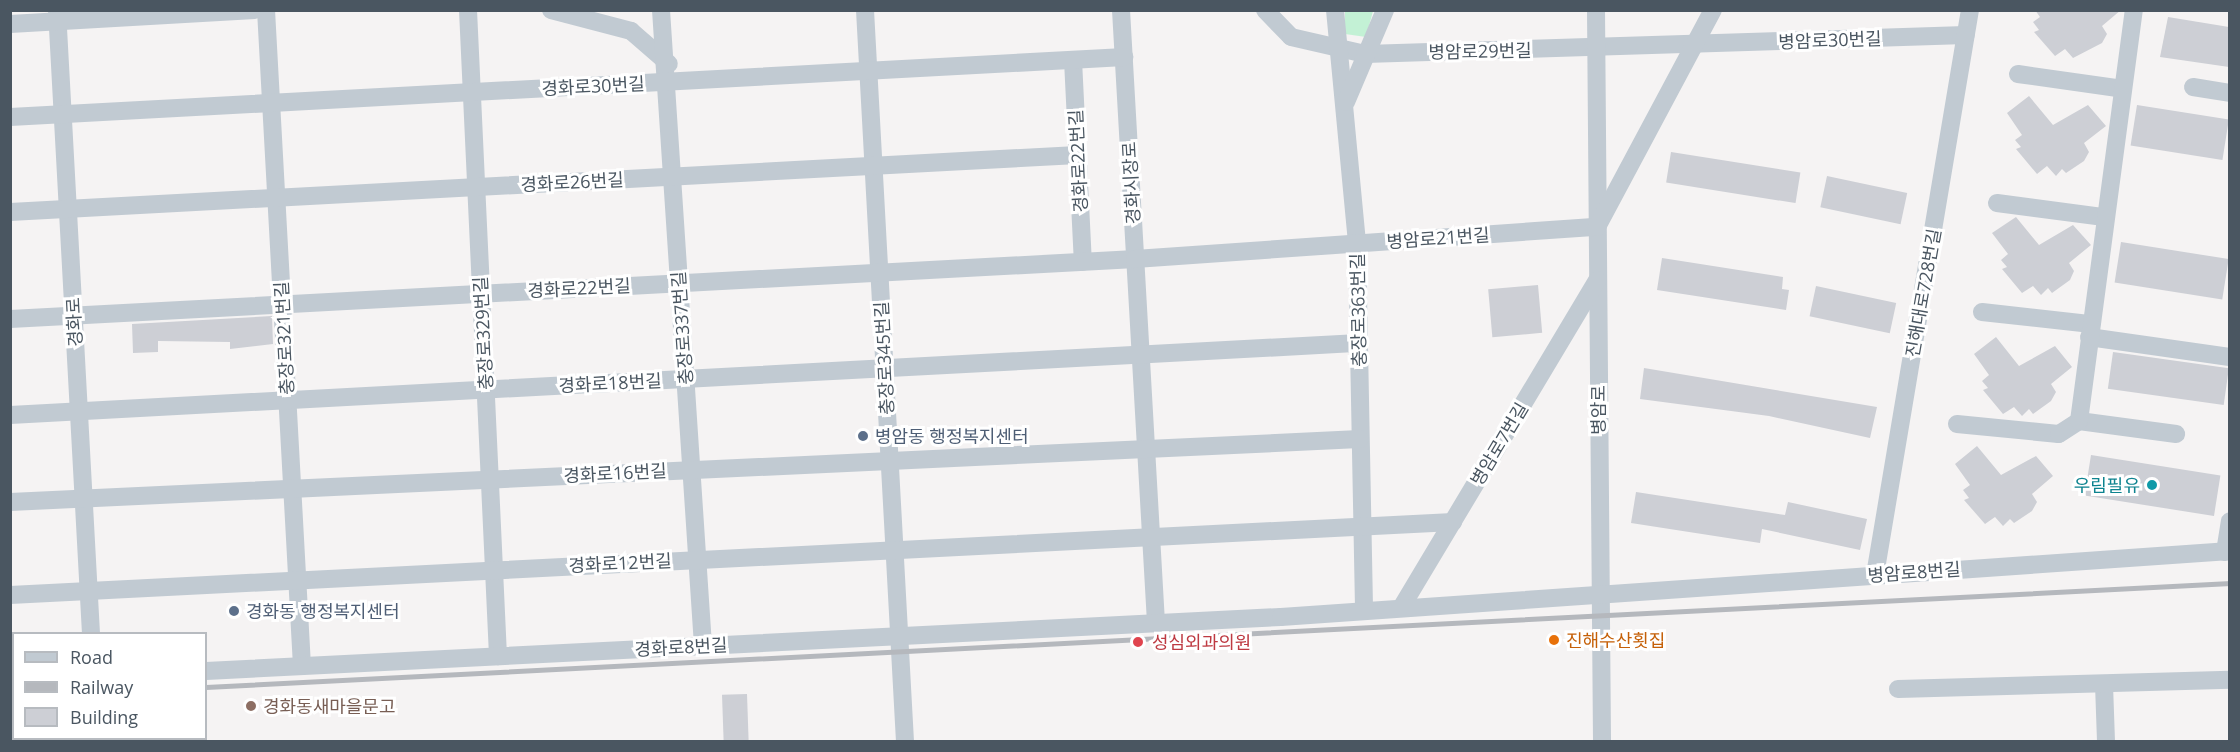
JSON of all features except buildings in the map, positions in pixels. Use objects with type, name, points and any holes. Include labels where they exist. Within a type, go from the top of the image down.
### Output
[{"type":"street","points":[[10,24],[57,16],[255,10]]},
{"type":"street","name":"충장로321번길","points":[[266,10],[302,666]]},
{"type":"street","name":"충장로329번길","points":[[468,10],[498,656]]},
{"type":"street","points":[[551,10],[631,31],[687,81]]},
{"type":"street","name":"충장로337번길","points":[[661,10],[703,646]]},
{"type":"street","name":"충장로345번길","points":[[865,10],[905,741]]},
{"type":"street","name":"경화시장로","points":[[1121,10],[1156,623]]},
{"type":"street","points":[[1265,10],[1290,37],[1365,54]]},
{"type":"street","name":"충장로363번길","points":[[1335,10],[1357,243],[1364,611]]},
{"type":"street","points":[[1345,104],[1385,10]]},
{"type":"street","name":"병암로","points":[[1596,10],[1598,593],[1602,741]]},
{"type":"street","points":[[1695,45],[1713,10]]},
{"type":"street","name":"진해대로728번길","points":[[1875,575],[1970,10]]},
{"type":"street","points":[[2079,421],[2104,217],[2134,10]]},
{"type":"street","name":"경화로","points":[[57,16],[91,632]]},
{"type":"street","name":"병암로30번길","points":[[1596,49],[1966,35]]},
{"type":"street","name":"병암로","points":[[1597,227],[1695,45]]},
{"type":"street","name":"병암로29번길","points":[[1365,54],[1596,49]]},
{"type":"street","name":"경화로30번길","points":[[10,117],[1124,57]]},
{"type":"street","name":"경화로22번길","points":[[1073,60],[1083,262]]},
{"type":"street","points":[[2018,74],[2123,88]]},
{"type":"street","points":[[2193,87],[2229,93]]},
{"type":"street","name":"경화로26번길","points":[[10,212],[1077,155]]},
{"type":"street","points":[[1997,203],[2104,217]]},
{"type":"street","name":"병암로21번길","points":[[1135,259],[1597,227]]},
{"type":"street","name":"경화로22번길","points":[[10,319],[1135,259]]},
{"type":"street","name":"병암로7번길","points":[[1401,608],[1597,280]]},
{"type":"street","points":[[1982,312],[2229,357]]},
{"type":"street","points":[[1141,355],[1359,343]]},
{"type":"street","name":"경화로18번길","points":[[10,415],[1141,355]]},
{"type":"street","points":[[1957,424],[2059,434],[2079,421],[2176,434]]},
{"type":"street","points":[[1146,447],[1360,439]]},
{"type":"street","name":"경화로16번길","points":[[10,502],[1146,447]]},
{"type":"street","points":[[2227,551],[2229,521]]},
{"type":"street","points":[[1151,536],[1453,522]]},
{"type":"street","name":"경화로12번길","points":[[10,595],[1151,536]]},
{"type":"street","name":"병암로8번길","points":[[1598,593],[2227,551]]},
{"type":"street","points":[[1156,623],[1364,611],[1598,593]]},
{"type":"street","name":"경화로8번길","points":[[207,671],[1156,623]]},
{"type":"street","points":[[1898,689],[2229,681]]},
{"type":"street","points":[[2104,684],[2106,741]]},
{"type":"green space","points":[[1345,11],[1373,11],[1366,37],[1345,34]]},
{"type":"railway","points":[[207,687],[2230,583]]},
{"type":"place","name":"병암동 행정복지센터","points":[[863,436]]},
{"type":"place","name":"우림필유","points":[[2152,485]]},
{"type":"place","name":"경화동 행정복지센터","points":[[234,611]]},
{"type":"place","name":"진해수산횟집","points":[[1554,640]]},
{"type":"place","name":"성심외과의원","points":[[1138,642]]},
{"type":"place","name":"경화동새마을문고","points":[[251,706]]}]
